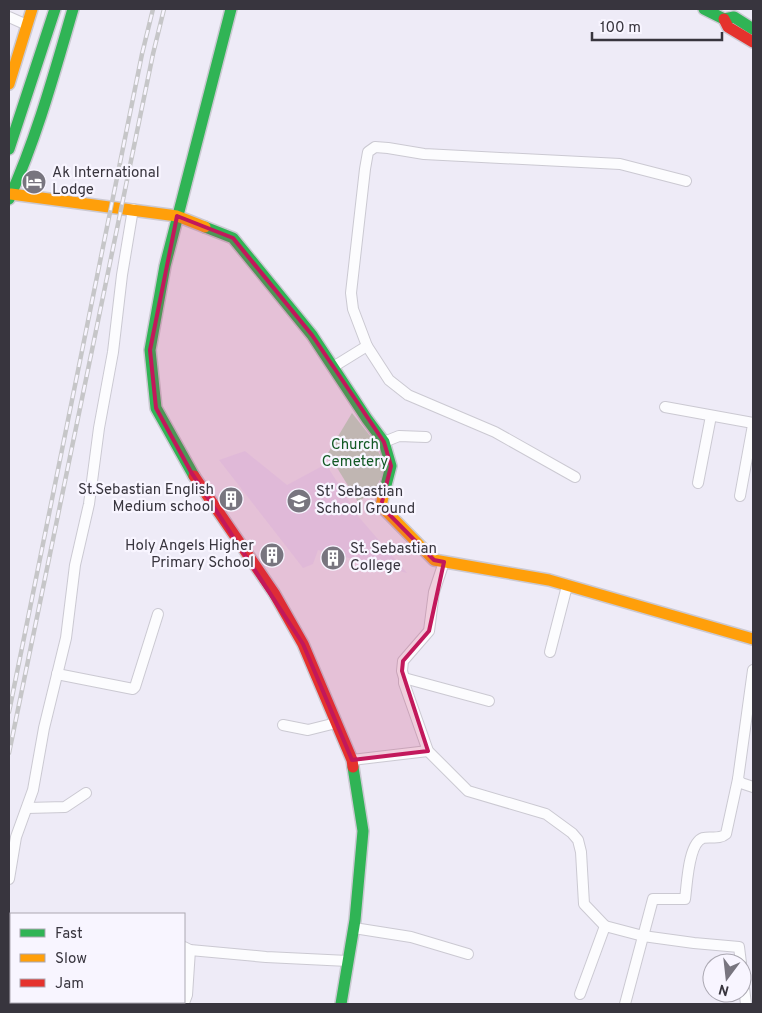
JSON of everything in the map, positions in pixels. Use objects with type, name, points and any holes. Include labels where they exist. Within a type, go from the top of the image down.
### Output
[{"type":"main road","points":[[9,84],[32,9]]},
{"type":"main road","points":[[9,117],[43,9]]},
{"type":"main road","points":[[9,150],[55,9]]},
{"type":"main road","points":[[73,9],[42,116],[27,159],[10,197],[133,209],[177,216],[233,238],[312,335],[384,442],[391,466],[381,506],[434,560],[549,580],[753,638]]},
{"type":"main road","points":[[231,9],[165,266],[150,350],[156,408],[190,472],[274,593],[303,644],[352,760],[363,830],[354,928],[341,1004]]},
{"type":"main road","points":[[704,9],[734,17],[753,29]]},
{"type":"main road","points":[[720,14],[728,27],[753,42]]},
{"type":"street","points":[[9,17],[27,25]]},
{"type":"street","points":[[575,478],[495,432],[408,394],[389,380],[367,346],[353,309],[351,292],[364,169],[368,152],[375,147],[424,154],[620,164],[686,181]]},
{"type":"street","points":[[9,879],[16,837],[33,790],[44,728],[66,638],[75,565],[89,504],[133,209]]},
{"type":"street","points":[[333,367],[367,346]]},
{"type":"street","points":[[665,408],[753,424],[740,496]]},
{"type":"street","points":[[698,484],[710,416]]},
{"type":"street","points":[[384,442],[399,436],[426,437]]},
{"type":"street","points":[[444,562],[434,592],[429,631],[403,661],[402,671],[404,683],[428,751],[468,791],[546,814],[572,833],[578,840],[581,852],[584,904],[605,926],[642,936],[694,944],[738,947],[739,953]]},
{"type":"street","points":[[550,652],[567,586]]},
{"type":"street","points":[[57,674],[133,689],[136,687],[158,614]]},
{"type":"street","points":[[625,1004],[653,898],[685,899],[691,858],[698,841],[702,838],[718,838],[726,834],[738,779],[753,670]]},
{"type":"street","points":[[404,678],[489,702]]},
{"type":"street","points":[[282,724],[308,730],[336,723]]},
{"type":"street","points":[[352,760],[428,751]]},
{"type":"street","points":[[738,779],[741,783],[753,786]]},
{"type":"street","points":[[27,808],[65,807],[86,793]]},
{"type":"street","points":[[580,994],[605,926]]},
{"type":"street","points":[[354,928],[411,937],[468,954]]},
{"type":"street","points":[[185,1000],[187,995],[187,948],[266,957],[348,961]]},
{"type":"street","points":[[166,1004],[184,1003]]},
{"type":"highlighted area","points":[[177,216],[233,238],[312,335],[384,442],[391,466],[381,506],[434,560],[444,562],[429,631],[403,661],[402,671],[428,751],[352,760],[303,644],[191,472],[156,408],[150,350]]},
{"type":"shaded area","name":"St' Sebastian School Ground","points":[[245,451],[287,485],[326,464],[358,516],[407,573],[318,550],[313,564],[303,568],[219,460]]},
{"type":"green space","name":"Church Cemetery","points":[[352,413],[371,437],[386,467],[375,490],[358,502],[328,453]]},
{"type":"railway","points":[[9,712],[142,54],[153,9]]},
{"type":"railway","points":[[9,753],[153,54],[164,9]]},
{"type":"traffic: fast","points":[[9,149],[55,9]]},
{"type":"traffic: fast","points":[[9,199],[37,129],[73,9]]},
{"type":"traffic: fast","points":[[194,476],[156,408],[150,350],[165,266],[231,9]]},
{"type":"traffic: fast","points":[[704,9],[724,19],[734,17],[753,29]]},
{"type":"traffic: fast","points":[[205,227],[233,238],[312,335],[384,442],[391,466],[383,497]]},
{"type":"traffic: fast","points":[[341,1004],[355,920],[363,831],[353,767]]},
{"type":"traffic: slow","points":[[9,84],[32,9]]},
{"type":"traffic: slow","points":[[11,194],[177,216],[205,227]]},
{"type":"traffic: slow","points":[[383,497],[381,506],[434,560],[549,580],[753,639]]},
{"type":"traffic: jam","points":[[724,19],[728,27],[753,42]]},
{"type":"traffic: jam","points":[[194,476],[274,593],[303,644],[352,760],[353,767]]},
{"type":"place","name":"Ak International Lodge","points":[[34,182]]},
{"type":"place","name":"St.Sebastian English Medium school","points":[[231,499]]},
{"type":"place","name":"St' Sebastian School Ground","points":[[299,501]]},
{"type":"place","name":"Holy Angels Higher Primary School","points":[[272,555]]},
{"type":"place","name":"St. Sebastian College","points":[[333,558]]}]
